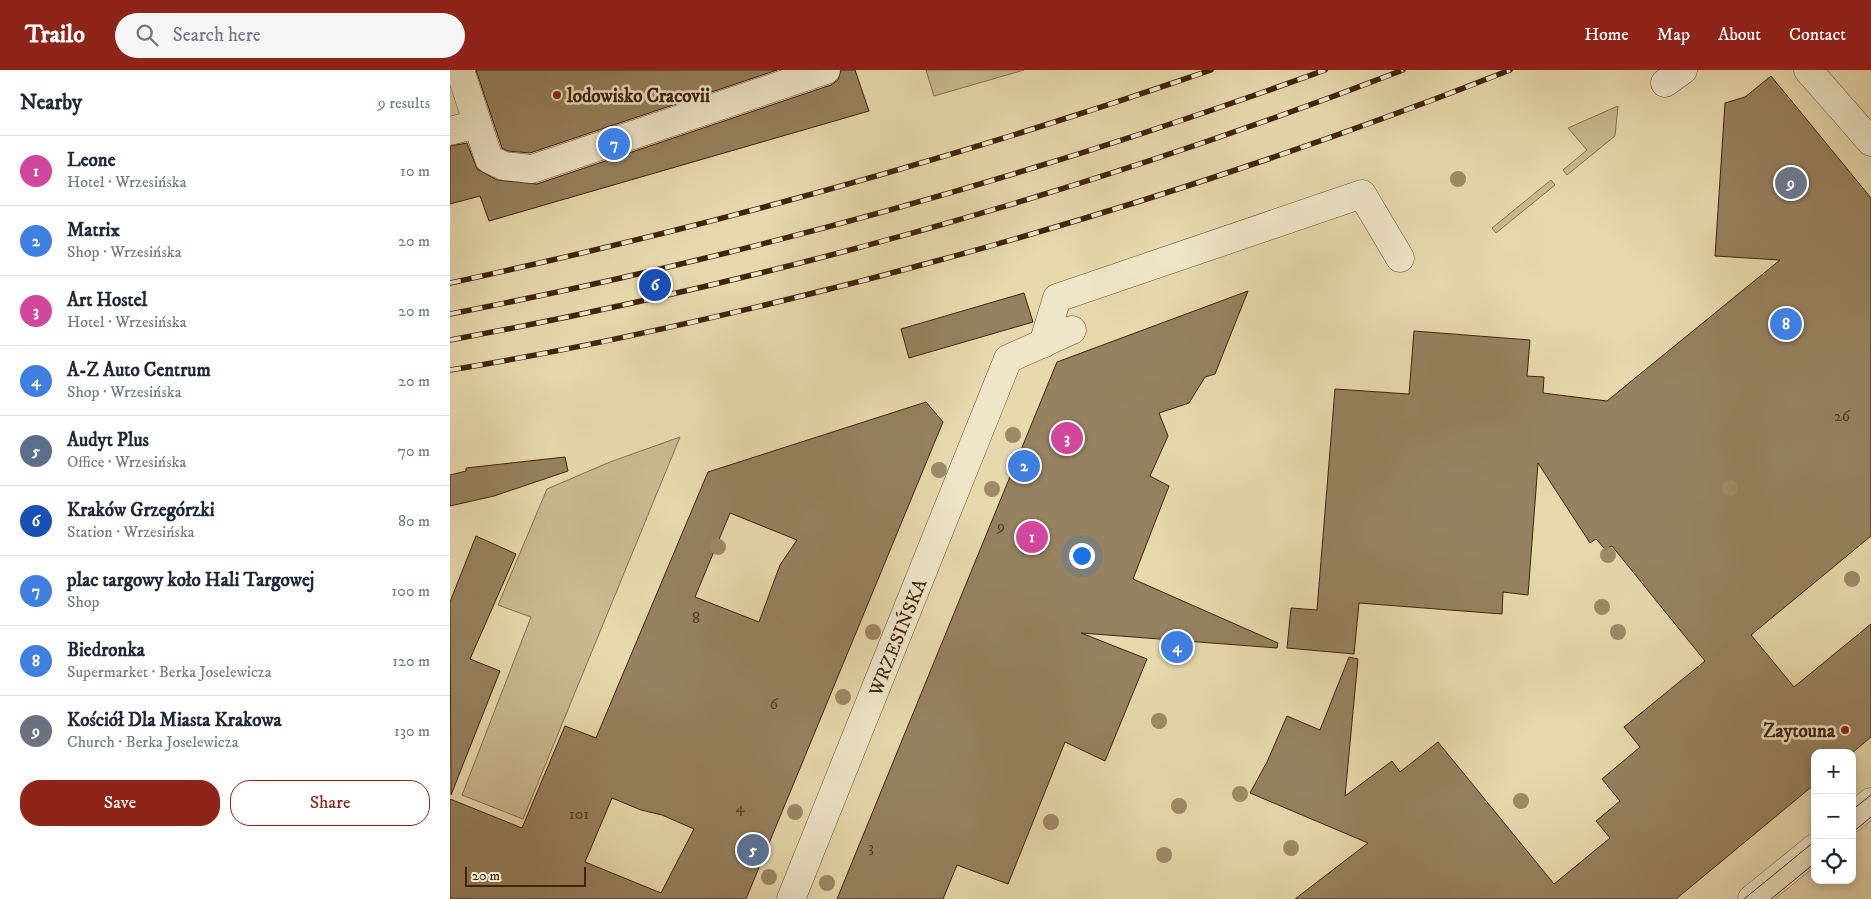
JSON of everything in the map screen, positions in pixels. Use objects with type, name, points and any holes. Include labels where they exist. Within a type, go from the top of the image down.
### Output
[{"type":"street","points":[[460,70],[489,159],[504,166],[532,169],[826,70]]},
{"type":"street","points":[[1808,70],[1871,142]]},
{"type":"street","points":[[450,131],[477,124]]},
{"type":"street","points":[[1043,344],[1057,298],[1362,194],[1400,258]]},
{"type":"street","name":"WRZESIŃSKA","points":[[791,899],[1008,359],[1072,330]]},
{"type":"street","points":[[1856,815],[1871,802]]},
{"type":"street","points":[[1752,899],[1811,851]]},
{"type":"shaded area","points":[[926,70],[1024,70],[934,96]]},
{"type":"shaded area","points":[[1618,106],[1615,136],[1567,175],[1563,170],[1587,150],[1568,128]]},
{"type":"shaded area","points":[[1551,180],[1555,185],[1496,233],[1492,228]]},
{"type":"shaded area","points":[[680,437],[523,819],[462,795],[531,617],[498,605],[547,489],[610,462]]},
{"type":"building","points":[[476,70],[777,70],[530,153],[508,151],[502,148]]},
{"type":"building","points":[[841,70],[855,70],[869,111],[489,221],[480,196],[450,204],[450,146],[467,143],[477,169],[497,180],[537,184],[831,85],[838,80]]},
{"type":"building","points":[[1771,76],[1871,198],[1871,536],[1751,635],[1794,687],[1871,624],[1871,737],[1856,750],[1811,749],[1811,787],[1676,899],[1295,899],[1368,843],[1250,793],[1267,762],[1287,716],[1320,730],[1349,657],[1358,659],[1345,796],[1392,761],[1400,772],[1438,742],[1554,884],[1610,838],[1596,821],[1620,801],[1602,779],[1640,747],[1624,727],[1705,661],[1612,546],[1605,549],[1596,539],[1590,543],[1538,463],[1528,595],[1503,592],[1502,614],[1359,603],[1354,654],[1287,648],[1291,608],[1317,610],[1335,389],[1409,394],[1414,331],[1530,340],[1527,376],[1544,377],[1543,393],[1607,401],[1780,260],[1715,256],[1725,103],[1745,97]]},
{"type":"building","points":[[1248,291],[1215,374],[1205,377],[1189,403],[1159,413],[1168,436],[1150,476],[1169,486],[1133,579],[1278,643],[1277,648],[1081,633],[1147,659],[1105,761],[1065,742],[1008,884],[957,865],[943,899],[837,899],[1057,362]]},
{"type":"building","points":[[1024,293],[1033,322],[909,358],[901,329]]},
{"type":"building","points":[[926,402],[943,422],[746,899],[450,899],[450,799],[522,828],[565,726],[596,738],[708,472]],"holes":[[[730,513],[797,540],[780,565],[759,622],[695,597]],[[612,798],[641,810],[662,815],[694,829],[661,893],[585,862]]]},
{"type":"building","points":[[565,457],[568,471],[494,496],[450,506],[450,475],[466,471],[466,468]]},
{"type":"building","points":[[476,536],[516,554],[470,659],[500,671],[451,795],[450,602]]},
{"type":"tram line","points":[[1856,807],[1871,795]]},
{"type":"tram line","points":[[1856,830],[1871,817]]},
{"type":"tram line","points":[[1744,899],[1811,844]]},
{"type":"tram line","points":[[1771,899],[1811,866]]},
{"type":"railway","points":[[450,283],[643,238],[834,188],[1023,132],[1211,70]]},
{"type":"railway","points":[[450,314],[672,266],[783,239],[892,209],[1110,144],[1325,70]]},
{"type":"railway","points":[[450,340],[572,316],[693,289],[813,260],[933,227],[1052,192],[1170,154],[1403,70]]},
{"type":"railway","points":[[450,370],[569,349],[687,323],[765,305],[954,256],[1142,201],[1327,139],[1510,70]]},
{"type":"place","name":"lodowisko Cracovii","points":[[557,95]]},
{"type":"place","name":"plac targowy koło Hali Targowej","points":[[614,144]]},
{"type":"place","name":"Kościół Dla Miasta Krakowa","points":[[1791,183]]},
{"type":"place","name":"Kraków Grzegórzki","points":[[655,285]]},
{"type":"place","name":"Biedronka","points":[[1786,324]]},
{"type":"place","name":"Art Hostel","points":[[1067,438]]},
{"type":"place","name":"Matrix","points":[[1024,466]]},
{"type":"place","name":"Leone","points":[[1032,537]]},
{"type":"place","name":"A-Z Auto Centrum","points":[[1177,647]]},
{"type":"place","name":"Zaytouna","points":[[1845,730]]},
{"type":"place","name":"Audyt Plus","points":[[753,850]]}]
